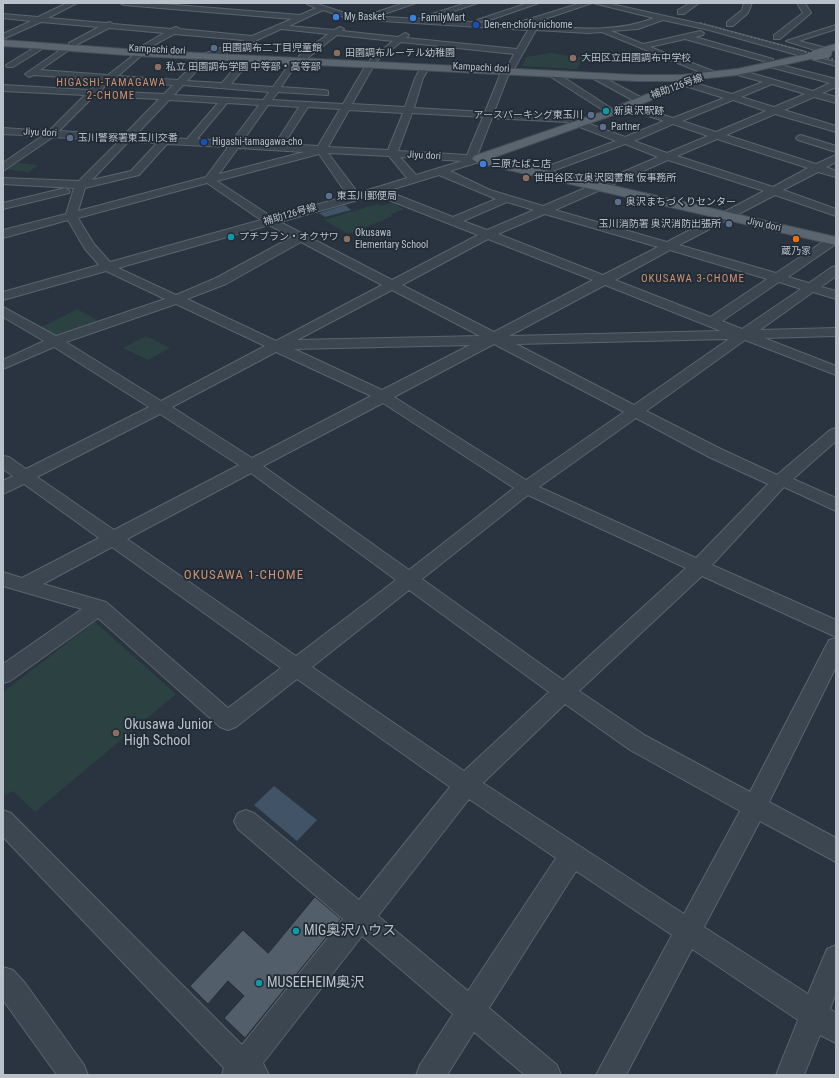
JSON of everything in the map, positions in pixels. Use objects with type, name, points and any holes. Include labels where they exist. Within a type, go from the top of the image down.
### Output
[{"type":"main road","name":"Kampachi dori","points":[[3,40],[43,46],[372,63],[431,62],[508,71],[598,77],[654,78],[738,72],[772,63]]},
{"type":"main road","name":"Kampachi dori","points":[[3,40],[69,47]]},
{"type":"main road","name":"Kampachi dori","points":[[508,71],[628,76],[710,74],[822,52]]},
{"type":"main road","name":"Kampachi dori","points":[[210,54],[248,58],[299,59]]},
{"type":"main road","name":"補助126号線","points":[[474,159],[612,112],[710,74]]},
{"type":"main road","name":"Jiyu dori","points":[[474,159],[835,241]]},
{"type":"street","points":[[3,40],[40,19],[73,3]]},
{"type":"street","points":[[124,3],[300,17]]},
{"type":"street","points":[[197,16],[218,3]]},
{"type":"street","points":[[307,3],[350,17],[518,26],[563,30],[603,30],[638,26],[664,17]]},
{"type":"street","points":[[360,18],[412,3]]},
{"type":"street","points":[[3,234],[321,150],[346,107],[348,95],[372,63],[400,40],[418,21],[474,3]]},
{"type":"street","points":[[414,180],[392,154],[409,110],[416,99],[419,78],[431,62],[464,35],[471,24],[535,3]]},
{"type":"street","points":[[518,26],[588,3]]},
{"type":"street","points":[[597,3],[822,52]]},
{"type":"street","points":[[607,14],[634,3]]},
{"type":"street","points":[[694,15],[677,11],[696,3]]},
{"type":"street","points":[[742,27],[726,23],[745,11],[748,3]]},
{"type":"street","points":[[801,3],[807,12],[805,19],[774,36],[822,52],[836,64]]},
{"type":"street","points":[[133,12],[147,4]]},
{"type":"street","points":[[244,13],[257,5]]},
{"type":"street","points":[[375,5],[390,9]]},
{"type":"street","points":[[158,14],[170,7]]},
{"type":"street","points":[[322,8],[253,38],[210,54],[179,83],[78,189],[71,216],[89,246],[107,267],[383,396],[526,488],[836,629]]},
{"type":"street","points":[[4,17],[253,38]]},
{"type":"street","points":[[209,180],[274,90],[299,59],[337,33],[350,17]]},
{"type":"street","points":[[5,90],[69,47],[120,18]]},
{"type":"street","points":[[135,28],[146,21]]},
{"type":"street","points":[[620,37],[639,35],[682,21]]},
{"type":"street","points":[[822,22],[836,26]]},
{"type":"street","points":[[3,168],[51,134],[92,92],[141,51],[186,23]]},
{"type":"street","points":[[563,30],[581,24]]},
{"type":"street","points":[[280,26],[519,52]]},
{"type":"street","points":[[792,41],[836,26]]},
{"type":"street","points":[[474,159],[489,114],[508,71],[533,28]]},
{"type":"street","points":[[643,46],[714,29]]},
{"type":"street","points":[[603,30],[710,74]]},
{"type":"street","points":[[688,36],[836,83]]},
{"type":"street","points":[[7,65],[43,46]]},
{"type":"street","points":[[224,86],[248,58]]},
{"type":"street","points":[[7,65],[36,70],[109,78],[348,95]]},
{"type":"street","points":[[738,72],[836,100]]},
{"type":"street","points":[[554,75],[612,112]]},
{"type":"street","points":[[598,77],[640,101]]},
{"type":"street","points":[[539,173],[673,122],[770,82]]},
{"type":"street","points":[[685,83],[836,129]]},
{"type":"street","points":[[3,488],[161,407],[275,345],[487,234],[668,157],[836,83]]},
{"type":"street","points":[[5,90],[92,92],[568,119],[668,157],[775,190],[836,213]]},
{"type":"street","points":[[402,98],[416,99]]},
{"type":"street","points":[[190,142],[226,100]]},
{"type":"street","points":[[481,103],[494,103]]},
{"type":"street","points":[[277,148],[306,104]]},
{"type":"street","points":[[626,106],[836,174]]},
{"type":"street","name":"Jiyu dori","points":[[3,131],[474,159]]},
{"type":"street","points":[[801,138],[836,149]]},
{"type":"street","points":[[3,206],[136,173],[164,140]]},
{"type":"street","points":[[321,150],[355,197]]},
{"type":"street","points":[[24,585],[383,396],[496,339],[836,158]]},
{"type":"street","name":"補助126号線","points":[[3,296],[377,191],[474,159]]},
{"type":"street","points":[[440,171],[486,192],[506,199],[836,295]]},
{"type":"street","points":[[209,180],[270,221],[636,410],[715,453],[836,506]]},
{"type":"street","points":[[3,181],[81,186]]},
{"type":"street","points":[[377,191],[836,371]]},
{"type":"street","points":[[453,221],[506,199]]},
{"type":"street","points":[[3,365],[55,341],[176,299],[221,281],[301,237]]},
{"type":"street","points":[[712,322],[835,241]]},
{"type":"street","points":[[3,579],[99,607],[228,721],[526,488],[836,270]]},
{"type":"street","points":[[3,311],[55,341],[251,465],[564,692],[643,746],[836,851]]},
{"type":"street","points":[[275,345],[836,332]]},
{"type":"street","points":[[3,821],[245,1072],[359,917],[466,785],[511,740],[699,567],[780,481],[835,436]]},
{"type":"street","points":[[3,461],[466,785],[836,1029]]},
{"type":"street","points":[[3,675],[99,607]]},
{"type":"street","points":[[610,1075],[755,807],[836,646]]},
{"type":"street","points":[[246,821],[547,1075]]},
{"type":"street","points":[[430,1075],[572,855]]},
{"type":"street","points":[[790,1075],[836,958]]},
{"type":"street","points":[[3,980],[15,993],[74,1075]]},
{"type":"green space","points":[[551,53],[584,58],[577,69],[522,66],[526,57]]},
{"type":"green space","points":[[11,162],[38,165],[29,172],[3,169]]},
{"type":"green space","points":[[392,203],[404,209],[390,215],[393,216],[348,234],[324,220],[377,204],[381,206]]},
{"type":"green space","points":[[77,309],[100,322],[56,338],[40,328]]},
{"type":"green space","points":[[146,336],[170,348],[148,360],[123,348]]},
{"type":"green space","points":[[95,622],[176,694],[35,812],[13,791],[6,795],[3,791],[3,692]]},
{"type":"water","points":[[345,205],[351,210],[325,217],[319,213]]},
{"type":"water","points":[[274,786],[317,820],[297,841],[254,805]]},
{"type":"building","name":"MUSEEHEIM奥沢","points":[[315,897],[341,919],[245,1038],[224,1018],[244,996],[228,981],[208,1004],[190,986],[243,930],[268,953]]},
{"type":"railway","points":[[700,23],[836,60]]},
{"type":"place","name":"My Basket","points":[[336,17]]},
{"type":"place","name":"FamilyMart","points":[[413,18]]},
{"type":"place","name":"Den-en-chofu-nichome","points":[[476,25]]},
{"type":"place","name":"田園調布二丁目児童館","points":[[214,48]]},
{"type":"place","name":"田園調布ルーテル幼稚園","points":[[337,53]]},
{"type":"place","name":"大田区立田園調布中学校","points":[[573,58]]},
{"type":"place","name":"私立 田園調布学園 中等部・高等部","points":[[158,67]]},
{"type":"place","name":"新奥沢駅跡","points":[[606,111]]},
{"type":"place","name":"アースパーキング東玉川","points":[[591,115]]},
{"type":"place","name":"Partner","points":[[603,127]]},
{"type":"place","name":"玉川警察署東玉川交番","points":[[70,138]]},
{"type":"place","name":"Higashi-tamagawa-cho","points":[[204,142]]},
{"type":"place","name":"三原たばこ店","points":[[483,164]]},
{"type":"place","name":"世田谷区立奥沢図書館 仮事務所","points":[[526,178]]},
{"type":"place","name":"東玉川郵便局","points":[[329,196]]},
{"type":"place","name":"奥沢まちづくりセンター","points":[[618,202]]},
{"type":"place","name":"玉川消防署 奥沢消防出張所","points":[[729,224]]},
{"type":"place","name":"プチブラン・オクサワ","points":[[231,237]]},
{"type":"place","name":"Okusawa Elementary School","points":[[347,239]]},
{"type":"place","name":"蔵乃家","points":[[796,239]]},
{"type":"place","name":"Okusawa Junior High School","points":[[116,733]]},
{"type":"place","name":"MIG奥沢ハウス","points":[[296,931]]},
{"type":"place","name":"MUSEEHEIM奥沢","points":[[259,983]]},
{"type":"district","name":"HIGASHI-TAMAGAWA 2-CHOME","points":[[111,89]]},
{"type":"district","name":"OKUSAWA 3-CHOME","points":[[693,279]]},
{"type":"district","name":"OKUSAWA 1-CHOME","points":[[244,576]]}]
